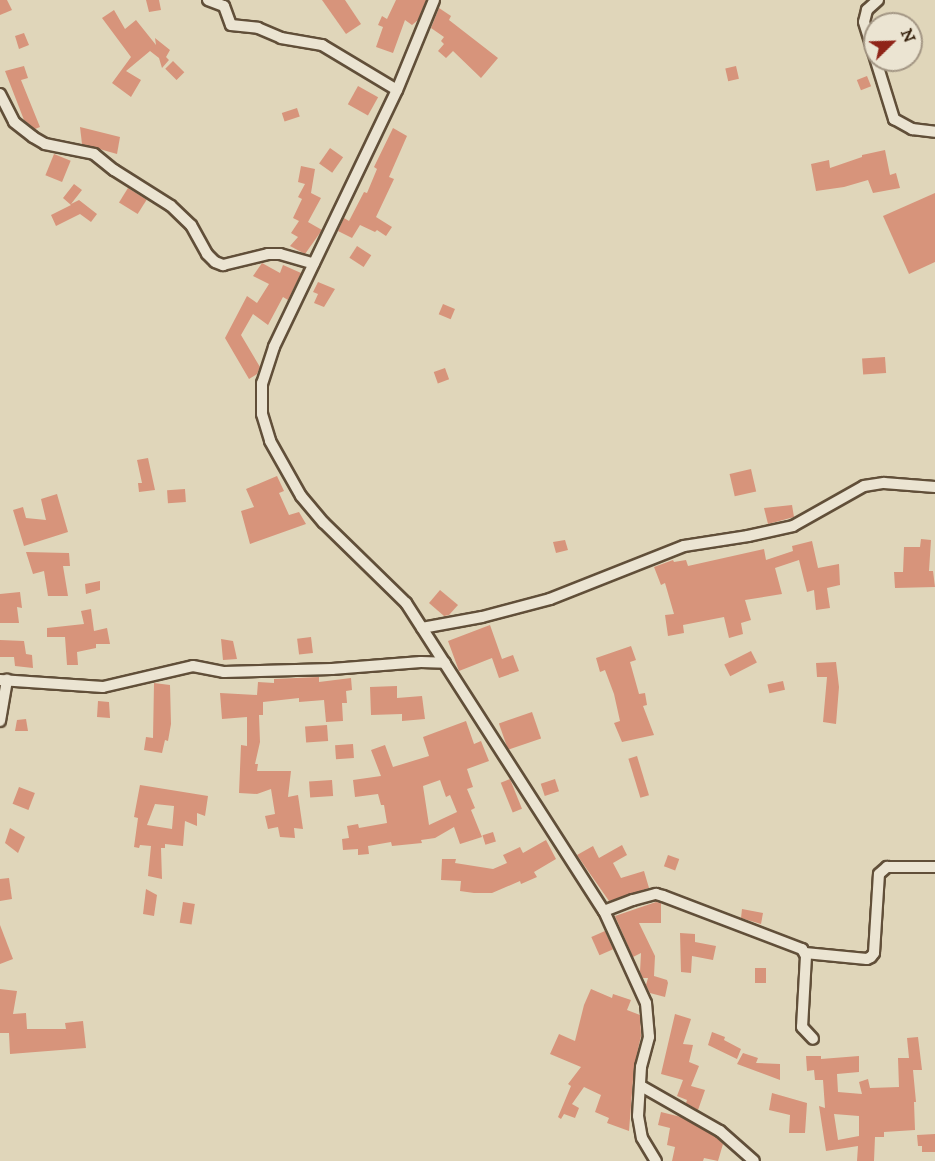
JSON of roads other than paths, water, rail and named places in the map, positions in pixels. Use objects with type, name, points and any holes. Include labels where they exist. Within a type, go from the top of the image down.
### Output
[{"type":"street","points":[[208,0],[224,6],[231,25],[254,27],[280,38],[322,45],[397,90]]},
{"type":"street","points":[[434,0],[397,90],[268,362],[260,397],[270,441],[302,496],[324,523],[406,603],[604,911],[646,1003],[649,1037],[641,1067],[639,1128],[646,1149],[656,1161]]},
{"type":"street","points":[[878,0],[867,10],[864,22],[894,119],[912,129],[935,132]]},
{"type":"street","points":[[0,94],[14,122],[27,133],[45,144],[94,154],[114,170],[171,206],[191,225],[207,254],[215,262],[223,265],[268,254],[280,254],[314,264]]},
{"type":"street","points":[[422,628],[482,617],[550,599],[684,546],[793,526],[864,486],[884,483],[935,487]]},
{"type":"street","points":[[0,721],[3,680],[103,687],[193,666],[224,672],[332,669],[421,662],[445,663]]},
{"type":"street","points":[[604,911],[656,894],[792,944],[806,952],[867,959],[874,953],[879,874],[887,867],[935,867]]},
{"type":"street","points":[[806,952],[802,1027],[813,1039]]},
{"type":"street","points":[[641,1086],[720,1131],[754,1161]]}]
